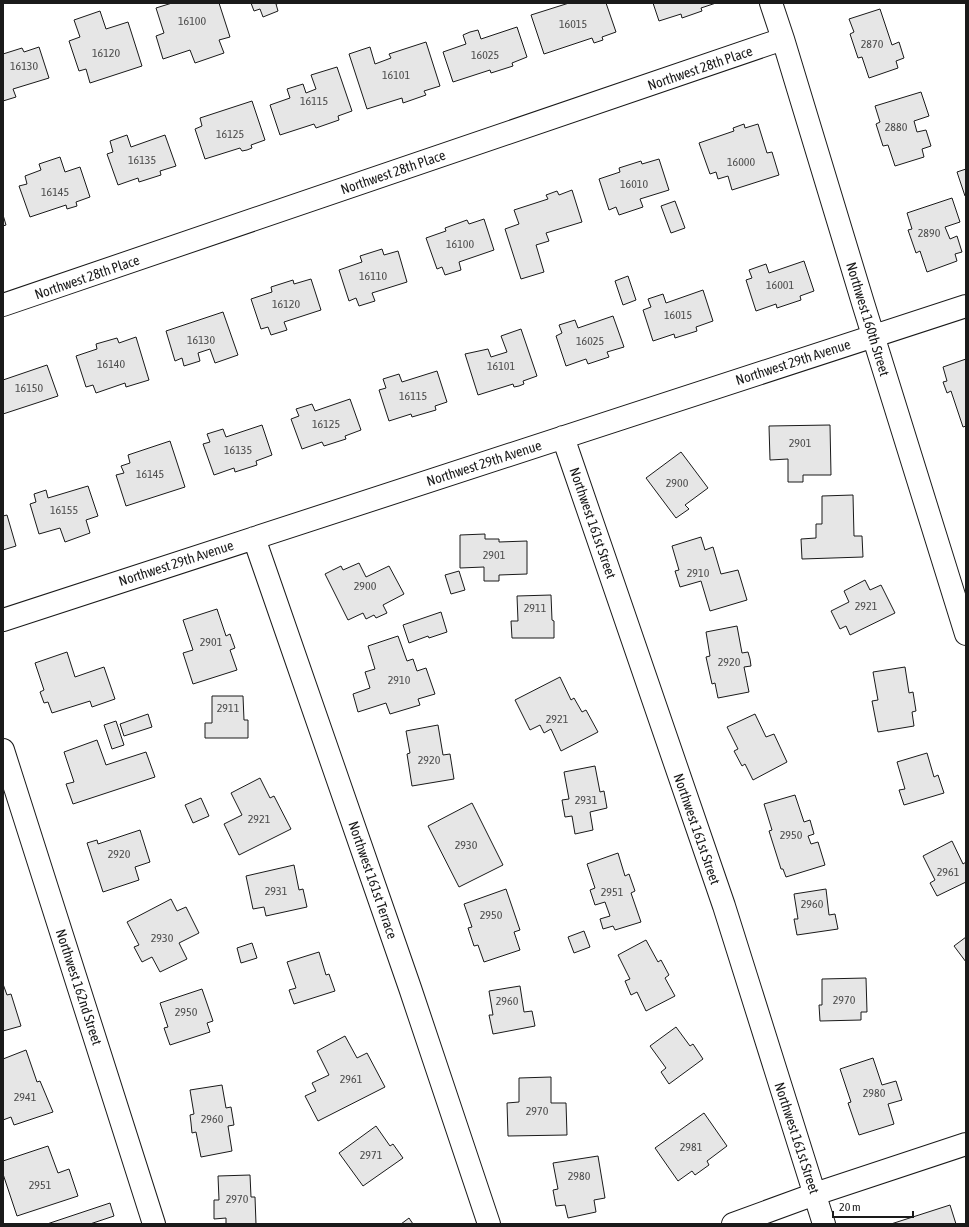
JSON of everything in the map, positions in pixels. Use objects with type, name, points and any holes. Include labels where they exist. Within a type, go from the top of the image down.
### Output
[{"type":"street","name":"Northwest 160th Street","points":[[771,3],[966,634]]},
{"type":"street","name":"Northwest 28th Place","points":[[3,305],[783,39]]},
{"type":"street","name":"Northwest 29th Avenue","points":[[3,620],[966,306]]},
{"type":"street","name":"Northwest 161st Street","points":[[563,437],[724,906],[824,1224]]},
{"type":"street","name":"Northwest 161st Terrace","points":[[254,538],[405,973],[489,1224]]},
{"type":"street","name":"Northwest 162nd Street","points":[[3,750],[154,1224]]},
{"type":"street","points":[[733,1224],[815,1194],[966,1144]]},
{"type":"building","points":[[172,3],[219,3],[230,37],[219,40],[224,53],[195,63],[190,50],[163,59],[156,36],[164,33],[156,8]]},
{"type":"building","points":[[251,3],[280,3],[276,4],[278,11],[263,17],[260,9],[254,11]]},
{"type":"building","points":[[569,3],[606,3],[616,32],[602,37],[603,40],[594,43],[592,38],[544,54],[531,15]]},
{"type":"building","points":[[653,3],[716,3],[701,8],[702,11],[682,18],[681,14],[659,21]]},
{"type":"building","points":[[880,9],[892,45],[899,42],[904,58],[896,61],[898,68],[869,78],[862,57],[858,58],[850,34],[854,32],[849,19]]},
{"type":"building","points":[[100,11],[106,29],[128,22],[142,66],[90,83],[86,69],[79,71],[69,41],[80,37],[74,20]]},
{"type":"building","points":[[517,27],[527,57],[512,63],[513,66],[491,73],[490,70],[453,82],[443,52],[466,44],[463,35],[470,32],[478,30],[481,39]]},
{"type":"building","points":[[426,42],[440,86],[424,91],[426,95],[403,103],[402,98],[367,109],[349,54],[370,47],[375,64],[391,58],[389,54]]},
{"type":"building","points":[[39,47],[49,78],[13,89],[16,97],[3,101],[3,54],[22,48],[24,52]]},
{"type":"building","points":[[337,67],[352,111],[338,116],[339,120],[316,128],[314,124],[280,135],[270,105],[290,98],[287,89],[303,84],[306,93],[316,89],[311,75]]},
{"type":"building","points":[[921,92],[929,116],[914,121],[917,132],[926,130],[931,146],[922,149],[924,157],[895,166],[888,145],[883,146],[876,124],[880,122],[875,106]]},
{"type":"building","points":[[252,101],[265,140],[251,145],[252,148],[247,150],[242,151],[240,148],[205,159],[195,129],[202,126],[200,118]]},
{"type":"building","points":[[744,124],[745,128],[758,124],[767,153],[772,152],[779,175],[732,190],[728,176],[718,179],[716,172],[710,174],[699,143],[734,131],[733,128]]},
{"type":"building","points":[[127,135],[131,147],[165,135],[176,166],[160,171],[161,175],[139,182],[138,178],[118,185],[107,154],[113,152],[110,141]]},
{"type":"building","points":[[60,157],[65,172],[80,167],[90,197],[76,202],[77,206],[67,209],[66,205],[30,217],[19,186],[27,184],[25,176],[41,170],[39,164]]},
{"type":"building","points":[[659,159],[669,190],[640,199],[643,207],[619,215],[616,207],[609,210],[599,179],[620,172],[619,168],[641,161],[642,164]]},
{"type":"building","points":[[966,169],[966,195],[965,196],[957,172]]},
{"type":"building","points":[[572,190],[582,222],[546,233],[549,241],[536,245],[544,272],[521,279],[505,229],[519,224],[514,210],[548,199],[546,195],[557,191],[559,195]]},
{"type":"building","points":[[952,198],[960,222],[945,227],[950,239],[957,236],[962,252],[955,254],[957,261],[927,272],[920,251],[916,253],[908,230],[912,229],[907,213]]},
{"type":"building","points":[[675,201],[685,228],[671,233],[661,206]]},
{"type":"building","points":[[3,215],[6,225],[3,226]]},
{"type":"building","points":[[484,219],[494,250],[459,262],[461,270],[445,275],[442,267],[437,269],[426,238],[446,231],[445,228],[467,220],[469,224]]},
{"type":"building","points":[[382,249],[384,255],[398,251],[407,282],[372,293],[375,301],[359,306],[356,298],[349,301],[339,270],[362,262],[360,256]]},
{"type":"building","points":[[804,261],[814,291],[800,296],[801,300],[777,308],[776,304],[756,311],[746,280],[752,278],[749,270],[766,264],[769,273]]},
{"type":"building","points":[[628,276],[636,300],[623,305],[615,281]]},
{"type":"building","points":[[311,279],[321,310],[284,322],[287,330],[271,335],[268,327],[261,329],[251,299],[272,292],[271,287],[293,280],[294,284]]},
{"type":"building","points":[[703,290],[713,321],[696,327],[697,331],[675,338],[674,334],[653,341],[643,310],[651,307],[648,299],[663,294],[666,303]]},
{"type":"building","points":[[223,312],[238,355],[215,363],[210,349],[198,353],[200,361],[184,366],[182,358],[175,361],[166,331]]},
{"type":"building","points":[[613,316],[624,347],[607,352],[609,357],[588,364],[586,359],[566,366],[556,336],[562,333],[559,325],[575,320],[578,328]]},
{"type":"building","points":[[521,329],[537,376],[523,381],[524,384],[519,386],[514,387],[513,384],[478,395],[465,354],[488,349],[491,357],[507,352],[501,336]]},
{"type":"building","points":[[136,337],[149,380],[126,387],[125,383],[96,393],[93,385],[86,387],[76,356],[97,349],[96,344],[117,338],[119,343]]},
{"type":"building","points":[[966,359],[966,426],[963,427],[951,391],[947,393],[943,382],[947,381],[943,367]]},
{"type":"building","points":[[47,365],[58,396],[3,414],[3,380]]},
{"type":"building","points":[[437,371],[447,402],[435,406],[436,410],[412,417],[411,414],[389,421],[379,390],[386,388],[383,379],[399,374],[402,382]]},
{"type":"building","points":[[350,399],[361,430],[345,436],[346,439],[324,446],[322,442],[302,449],[291,419],[299,416],[296,409],[312,404],[315,411]]},
{"type":"building","points":[[262,425],[272,455],[256,461],[257,465],[235,472],[234,468],[214,475],[203,444],[210,442],[207,434],[223,429],[226,437]]},
{"type":"building","points":[[830,425],[831,475],[803,475],[803,482],[788,482],[788,459],[770,460],[769,426]]},
{"type":"building","points":[[170,441],[185,487],[126,506],[116,475],[124,473],[121,466],[130,463],[128,455]]},
{"type":"building","points":[[681,452],[708,488],[685,505],[689,509],[676,518],[646,478]]},
{"type":"building","points":[[88,486],[98,516],[86,520],[90,533],[65,542],[60,528],[39,534],[30,504],[36,502],[34,494],[46,490],[48,498]]},
{"type":"building","points":[[853,495],[854,536],[862,536],[863,557],[802,559],[801,539],[816,538],[816,524],[822,524],[822,496]]},
{"type":"building","points":[[7,515],[16,546],[3,550],[3,516]]},
{"type":"building","points":[[485,534],[485,539],[499,539],[499,542],[527,541],[527,574],[499,575],[499,581],[484,581],[484,567],[460,568],[460,535]]},
{"type":"building","points":[[701,537],[705,550],[713,547],[721,574],[738,570],[747,600],[710,611],[701,581],[680,587],[675,571],[679,570],[672,546]]},
{"type":"building","points":[[359,563],[366,577],[389,566],[404,594],[383,605],[387,613],[376,618],[374,615],[366,619],[363,613],[348,620],[325,574],[341,566],[343,570]]},
{"type":"building","points":[[459,571],[465,590],[451,594],[445,575]]},
{"type":"building","points":[[865,580],[870,590],[881,585],[895,613],[850,635],[846,626],[840,629],[831,611],[849,602],[844,591]]},
{"type":"building","points":[[551,595],[554,638],[512,638],[511,621],[518,621],[517,596]]},
{"type":"building","points":[[217,609],[226,636],[230,634],[235,648],[230,650],[237,670],[193,684],[183,653],[193,650],[183,620]]},
{"type":"building","points":[[441,612],[447,632],[429,638],[428,636],[409,643],[403,625]]},
{"type":"building","points":[[737,626],[742,653],[748,652],[750,659],[751,666],[744,667],[749,692],[718,698],[715,683],[712,684],[706,657],[710,656],[706,632]]},
{"type":"building","points":[[398,636],[407,661],[413,659],[417,671],[426,668],[435,694],[418,699],[420,705],[390,714],[386,703],[358,712],[353,694],[370,688],[365,672],[375,669],[368,646]]},
{"type":"building","points":[[67,652],[75,677],[104,667],[115,699],[92,707],[90,701],[52,713],[48,702],[44,703],[40,692],[44,690],[35,663]]},
{"type":"building","points":[[905,667],[909,693],[913,692],[916,711],[912,712],[914,726],[878,732],[872,701],[878,700],[873,672]]},
{"type":"building","points":[[560,677],[571,700],[574,698],[582,712],[586,710],[598,732],[561,751],[551,729],[544,733],[540,725],[530,730],[515,700]]},
{"type":"building","points":[[212,696],[243,696],[244,720],[248,720],[248,738],[205,738],[205,723],[212,723]]},
{"type":"building","points":[[148,714],[152,727],[124,736],[120,724]]},
{"type":"building","points":[[755,714],[766,737],[774,734],[787,762],[753,780],[745,764],[742,766],[734,751],[738,749],[727,727]]},
{"type":"building","points":[[116,721],[124,745],[112,749],[104,725]]},
{"type":"building","points":[[438,725],[443,755],[450,754],[454,779],[412,786],[407,754],[410,753],[406,731]]},
{"type":"building","points":[[97,740],[106,765],[146,752],[155,777],[73,804],[66,784],[74,782],[64,752]]},
{"type":"building","points":[[927,753],[934,777],[938,775],[944,793],[904,805],[899,790],[905,789],[897,762]]},
{"type":"building","points":[[595,766],[600,792],[604,791],[607,808],[590,812],[593,830],[575,834],[572,816],[565,817],[562,800],[569,799],[564,772]]},
{"type":"building","points":[[260,778],[270,798],[274,796],[291,829],[239,855],[224,824],[242,815],[231,793]]},
{"type":"building","points":[[795,795],[804,822],[810,820],[814,834],[808,836],[811,844],[818,842],[825,865],[786,877],[783,869],[781,869],[769,831],[772,830],[764,804]]},
{"type":"building","points":[[201,798],[209,816],[193,823],[185,805]]},
{"type":"building","points":[[472,803],[503,865],[459,887],[428,826]]},
{"type":"building","points":[[140,830],[150,862],[135,867],[139,880],[103,892],[87,843],[97,840],[98,844]]},
{"type":"building","points":[[952,841],[963,864],[966,862],[966,882],[937,896],[930,883],[935,880],[923,856]]},
{"type":"building","points":[[618,853],[625,876],[629,874],[635,891],[631,893],[641,922],[615,930],[613,926],[603,929],[600,919],[610,916],[605,902],[595,905],[590,890],[595,888],[587,864]]},
{"type":"building","points":[[294,865],[299,890],[303,889],[307,907],[266,916],[264,907],[253,909],[246,876]]},
{"type":"building","points":[[506,889],[520,930],[514,932],[520,950],[484,962],[478,945],[474,946],[468,928],[472,927],[464,904]]},
{"type":"building","points":[[826,889],[829,915],[835,914],[838,929],[797,935],[794,919],[798,919],[794,894]]},
{"type":"building","points":[[171,899],[177,911],[186,907],[199,933],[179,943],[187,959],[160,972],[152,957],[142,962],[134,947],[139,945],[127,922]]},
{"type":"building","points":[[584,931],[590,947],[574,953],[568,937]]},
{"type":"building","points":[[966,937],[966,962],[954,946]]},
{"type":"building","points":[[646,940],[658,962],[661,960],[669,975],[665,978],[675,996],[646,1011],[637,992],[631,995],[625,981],[630,979],[618,955]]},
{"type":"building","points":[[252,943],[257,958],[241,963],[237,948]]},
{"type":"building","points":[[319,952],[326,975],[329,974],[335,991],[294,1004],[289,990],[296,988],[287,962]]},
{"type":"building","points":[[866,978],[867,1012],[861,1012],[861,1020],[820,1021],[819,1005],[822,1005],[822,979]]},
{"type":"building","points":[[3,984],[7,995],[11,994],[21,1026],[3,1031]]},
{"type":"building","points":[[520,986],[524,1012],[532,1011],[535,1026],[493,1034],[489,1015],[493,1015],[489,991]]},
{"type":"building","points":[[202,989],[213,1021],[207,1023],[210,1032],[170,1045],[164,1028],[168,1027],[160,1003]]},
{"type":"building","points":[[676,1027],[690,1046],[693,1044],[703,1059],[669,1084],[661,1072],[666,1068],[650,1046]]},
{"type":"building","points":[[345,1036],[357,1058],[367,1053],[385,1087],[318,1121],[305,1096],[316,1091],[312,1083],[329,1075],[317,1051]]},
{"type":"building","points":[[26,1050],[37,1082],[40,1081],[53,1112],[14,1125],[11,1117],[3,1120],[3,1059]]},
{"type":"building","points":[[873,1058],[882,1085],[896,1081],[902,1100],[888,1104],[894,1124],[859,1135],[848,1103],[851,1102],[840,1069]]},
{"type":"building","points":[[551,1077],[551,1103],[566,1103],[567,1135],[508,1136],[507,1103],[519,1102],[519,1078]]},
{"type":"building","points":[[222,1085],[226,1108],[231,1107],[234,1125],[228,1126],[232,1151],[201,1157],[196,1132],[192,1133],[190,1115],[194,1114],[190,1090]]},
{"type":"building","points":[[704,1113],[727,1146],[707,1161],[709,1165],[695,1175],[692,1171],[678,1181],[655,1148]]},
{"type":"building","points":[[376,1126],[390,1146],[393,1144],[403,1158],[363,1186],[339,1153]]},
{"type":"building","points":[[48,1146],[58,1173],[69,1169],[78,1196],[17,1216],[3,1174],[3,1161]]},
{"type":"building","points":[[598,1156],[605,1198],[594,1200],[596,1212],[568,1218],[565,1205],[556,1206],[553,1190],[558,1189],[553,1163]]},
{"type":"building","points":[[250,1175],[251,1197],[255,1197],[256,1224],[226,1224],[226,1218],[214,1219],[214,1200],[219,1200],[218,1176]]},
{"type":"building","points":[[110,1203],[114,1216],[90,1224],[47,1224]]},
{"type":"building","points":[[950,1205],[956,1224],[891,1224]]},
{"type":"building","points":[[409,1218],[413,1224],[401,1224]]}]
